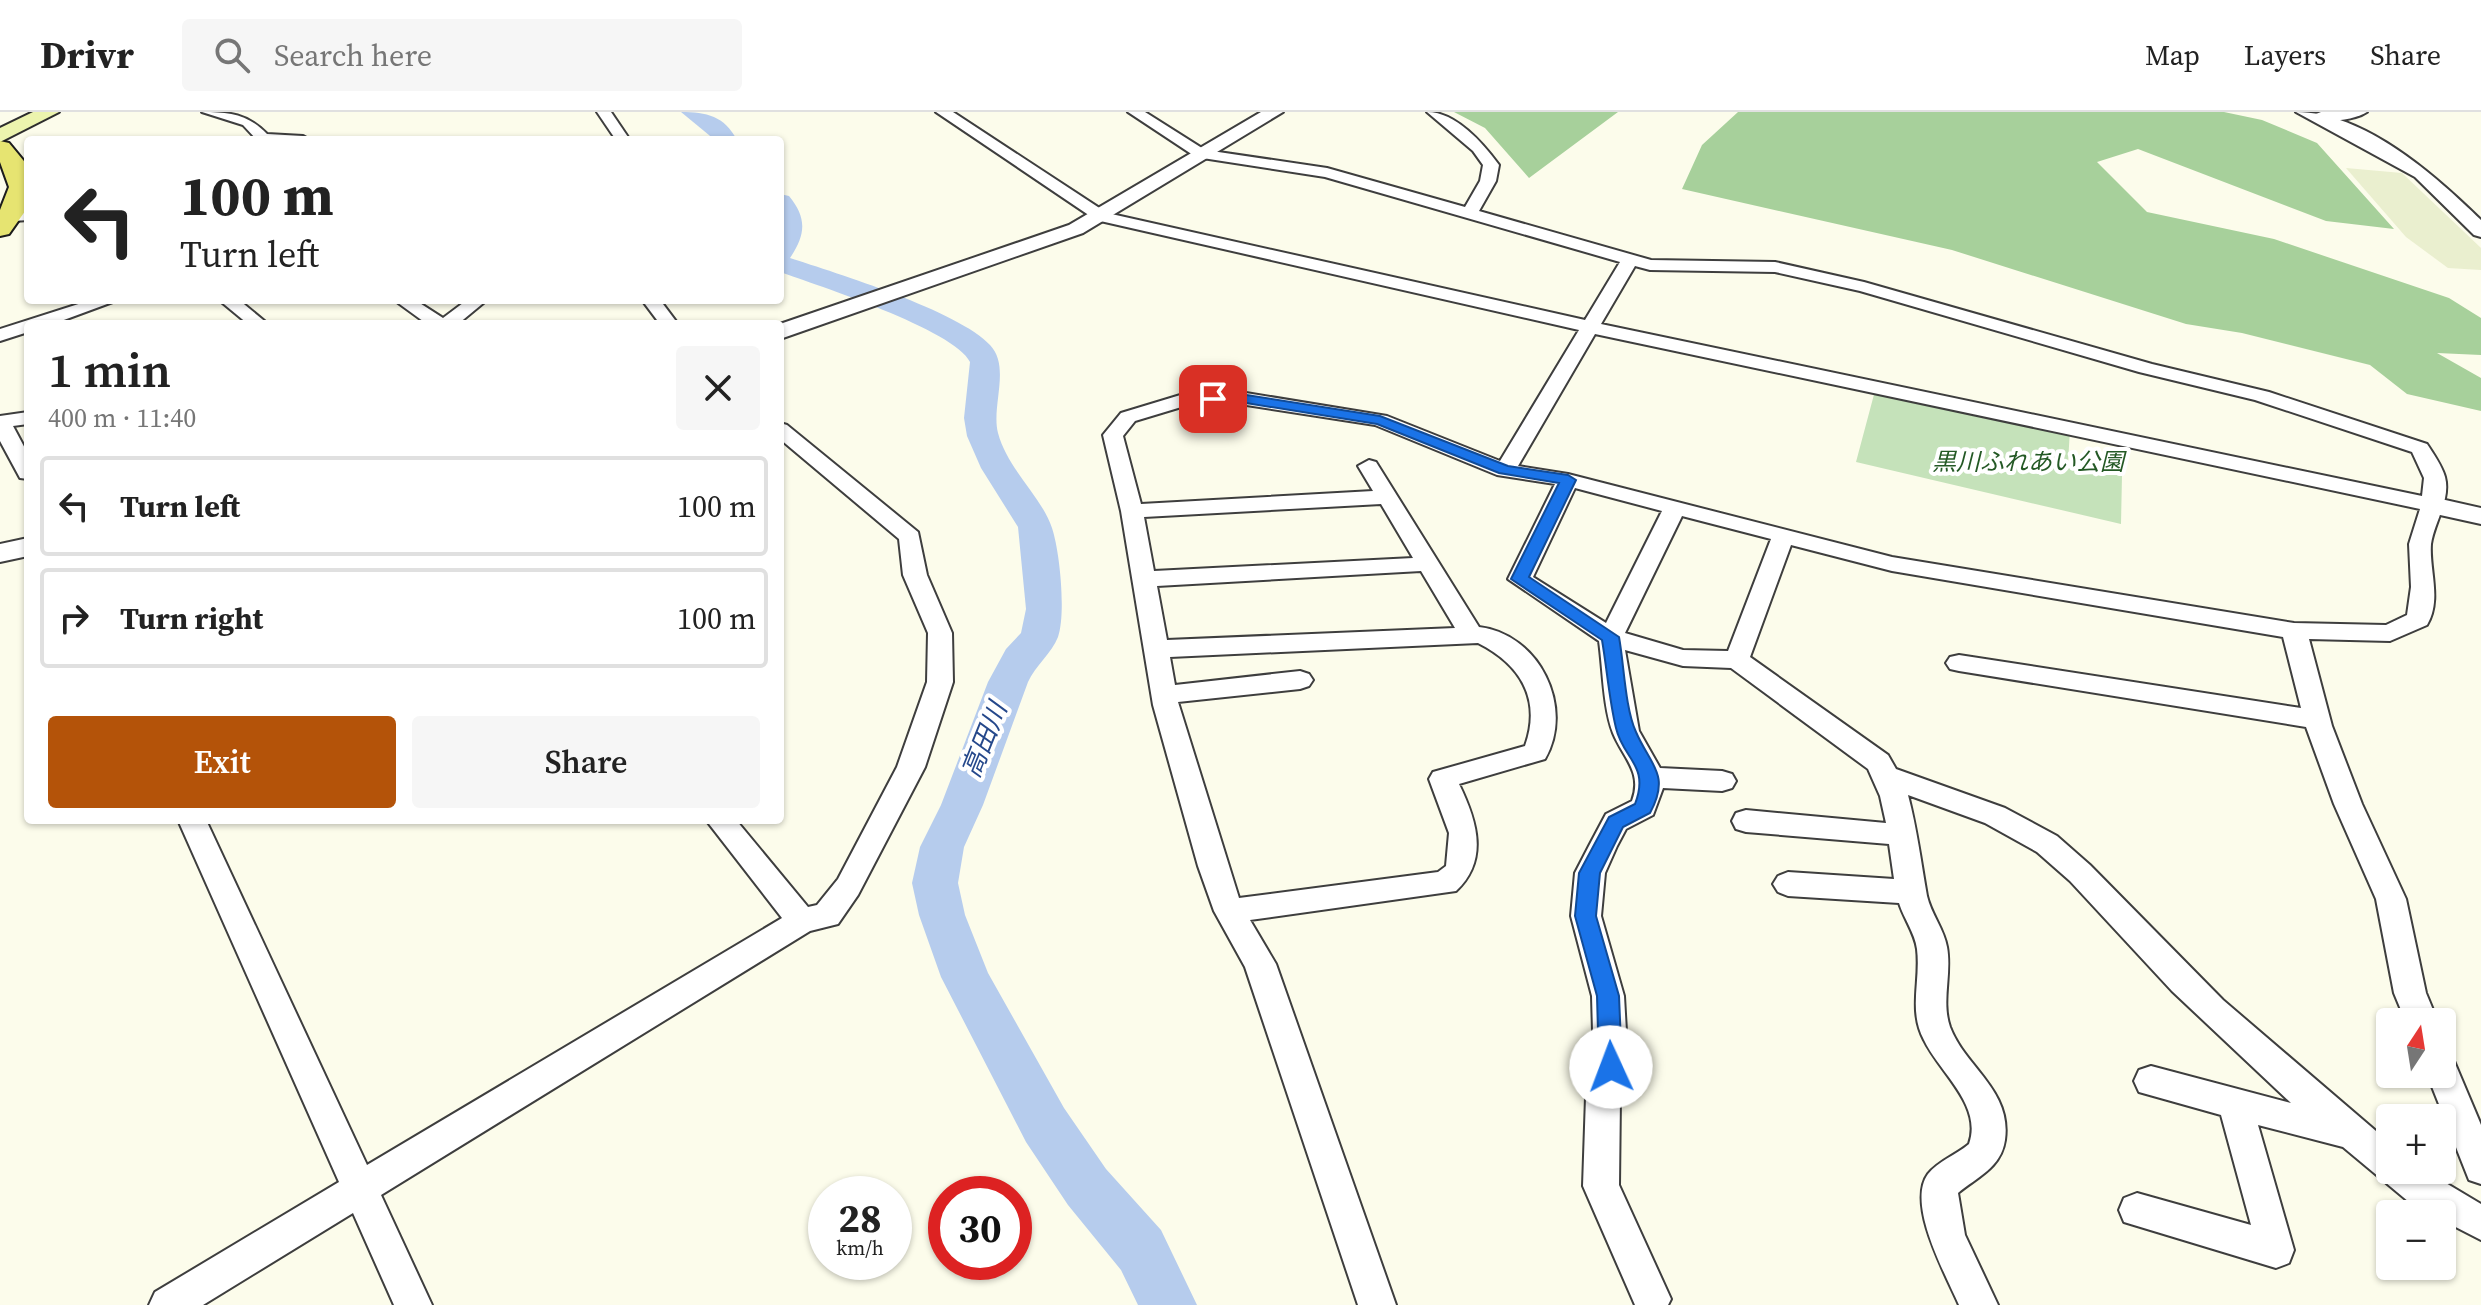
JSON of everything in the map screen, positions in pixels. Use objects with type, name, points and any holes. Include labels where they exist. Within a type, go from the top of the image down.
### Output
[{"type":"main road","points":[[0,136],[49,112]]},
{"type":"main road","points":[[0,148],[16,162],[23,179],[9,219]]},
{"type":"street","points":[[209,112],[248,122],[261,136]]},
{"type":"street","points":[[604,112],[620,136]]},
{"type":"street","points":[[943,112],[1102,217],[1590,327],[2481,516]]},
{"type":"street","points":[[1135,112],[1201,154],[1327,173],[1650,265],[1775,267],[1864,287],[2146,368],[2275,400],[2420,448],[2435,478],[2432,505],[2420,544],[2423,587],[2418,619],[2390,633],[2294,631],[1892,564],[1568,480],[1505,470],[1380,420],[1240,398],[1187,399],[1128,417],[1113,435],[1132,511],[1164,695],[1229,911],[1260,964],[1377,1305]]},
{"type":"street","points":[[784,331],[1102,217],[1274,112]]},
{"type":"street","points":[[1434,112],[1478,148],[1491,165],[1488,181],[1469,214]]},
{"type":"street","points":[[2310,114],[2360,112]]},
{"type":"street","points":[[2310,114],[2367,141],[2422,173],[2481,231]]},
{"type":"street","points":[[1505,470],[1630,259]]},
{"type":"street","points":[[47,320],[97,304]]},
{"type":"street","points":[[233,304],[254,320]]},
{"type":"street","points":[[409,304],[433,320]]},
{"type":"street","points":[[452,320],[473,304]]},
{"type":"street","points":[[0,335],[24,327]]},
{"type":"street","points":[[24,419],[0,422],[24,466]]},
{"type":"street","points":[[168,1305],[802,921],[827,915],[848,887],[911,767],[940,682],[940,633],[915,575],[910,537],[784,432]]},
{"type":"street","points":[[1369,466],[1471,634]]},
{"type":"street","points":[[1568,480],[1520,579],[1611,637],[1683,658],[1737,660],[1878,762],[1888,777],[1905,835],[1913,892],[1932,945],[1931,1015],[1938,1036],[1967,1073],[1989,1111],[1988,1143],[1980,1158],[1947,1176],[1939,1188],[1947,1238],[1979,1305]]},
{"type":"street","points":[[1132,511],[1387,497]]},
{"type":"street","points":[[1652,1299],[1601,1186],[1603,1097],[1611,1067],[1608,996],[1586,916],[1590,873],[1616,822],[1643,808],[1650,790],[1646,763],[1626,732],[1611,637],[1675,508]]},
{"type":"street","points":[[1737,660],[1784,534]]},
{"type":"street","points":[[0,553],[24,548]]},
{"type":"street","points":[[1143,579],[1427,564]]},
{"type":"street","points":[[2294,631],[2317,720],[2348,804],[2391,899],[2410,993],[2416,1008]]},
{"type":"street","points":[[1157,649],[1471,634],[1492,639],[1531,673],[1542,692],[1548,719],[1536,752],[1443,779],[1464,827],[1460,866],[1454,878],[1446,883],[1229,911]]},
{"type":"street","points":[[1959,663],[2317,720]]},
{"type":"street","points":[[1164,695],[1300,680]]},
{"type":"street","points":[[1648,777],[1722,781]]},
{"type":"street","points":[[1888,777],[1936,797],[1992,814],[2059,852],[2124,924],[2234,1033],[2376,1153]]},
{"type":"street","points":[[1746,821],[1905,835]]},
{"type":"street","points":[[194,824],[413,1305]]},
{"type":"street","points":[[723,824],[802,921]]},
{"type":"street","points":[[1788,884],[1913,892]]},
{"type":"street","points":[[2151,1081],[2353,1135]]},
{"type":"street","points":[[2449,1088],[2481,1168]]},
{"type":"street","points":[[2137,1210],[2276,1250],[2235,1104]]},
{"type":"street","points":[[2414,1184],[2481,1223]]},
{"type":"green space","points":[[1454,112],[1618,112],[1529,178],[1485,128]]},
{"type":"green space","points":[[1738,112],[2224,112],[2262,120],[2317,143],[2394,229],[2326,221],[2138,149],[2097,162],[2147,212],[2274,239],[2449,298],[2481,318],[2481,355],[2437,353],[2481,378],[2481,411],[2407,394],[2370,365],[2242,333],[2186,324],[1952,250],[1682,189],[1702,145]]},
{"type":"green space","points":[[2346,168],[2402,173],[2481,248],[2481,270],[2448,268],[2406,237]]},
{"type":"green space","name":"黒川ふれあい公園","points":[[1876,387],[2070,429],[2068,463],[2122,475],[2121,524],[1856,462]]},
{"type":"waterway","name":"高田川","points":[[692,112],[724,136]]},
{"type":"waterway","name":"高田川","points":[[784,207],[791,220],[784,246]]},
{"type":"waterway","name":"高田川","points":[[784,264],[865,292],[956,334],[979,350],[985,362],[980,418],[983,436],[997,468],[1035,527],[1044,609],[1039,637],[1020,658],[1008,682],[962,805],[942,847],[935,883],[942,915],[965,977],[987,1020],[1045,1125],[1087,1187],[1141,1250],[1168,1305]]},
{"type":"route","points":[[1213,399],[1240,398],[1380,420],[1505,470],[1568,480],[1520,579],[1611,637],[1626,732],[1646,763],[1650,790],[1643,808],[1616,822],[1590,873],[1586,916],[1608,996],[1611,1067]]}]
